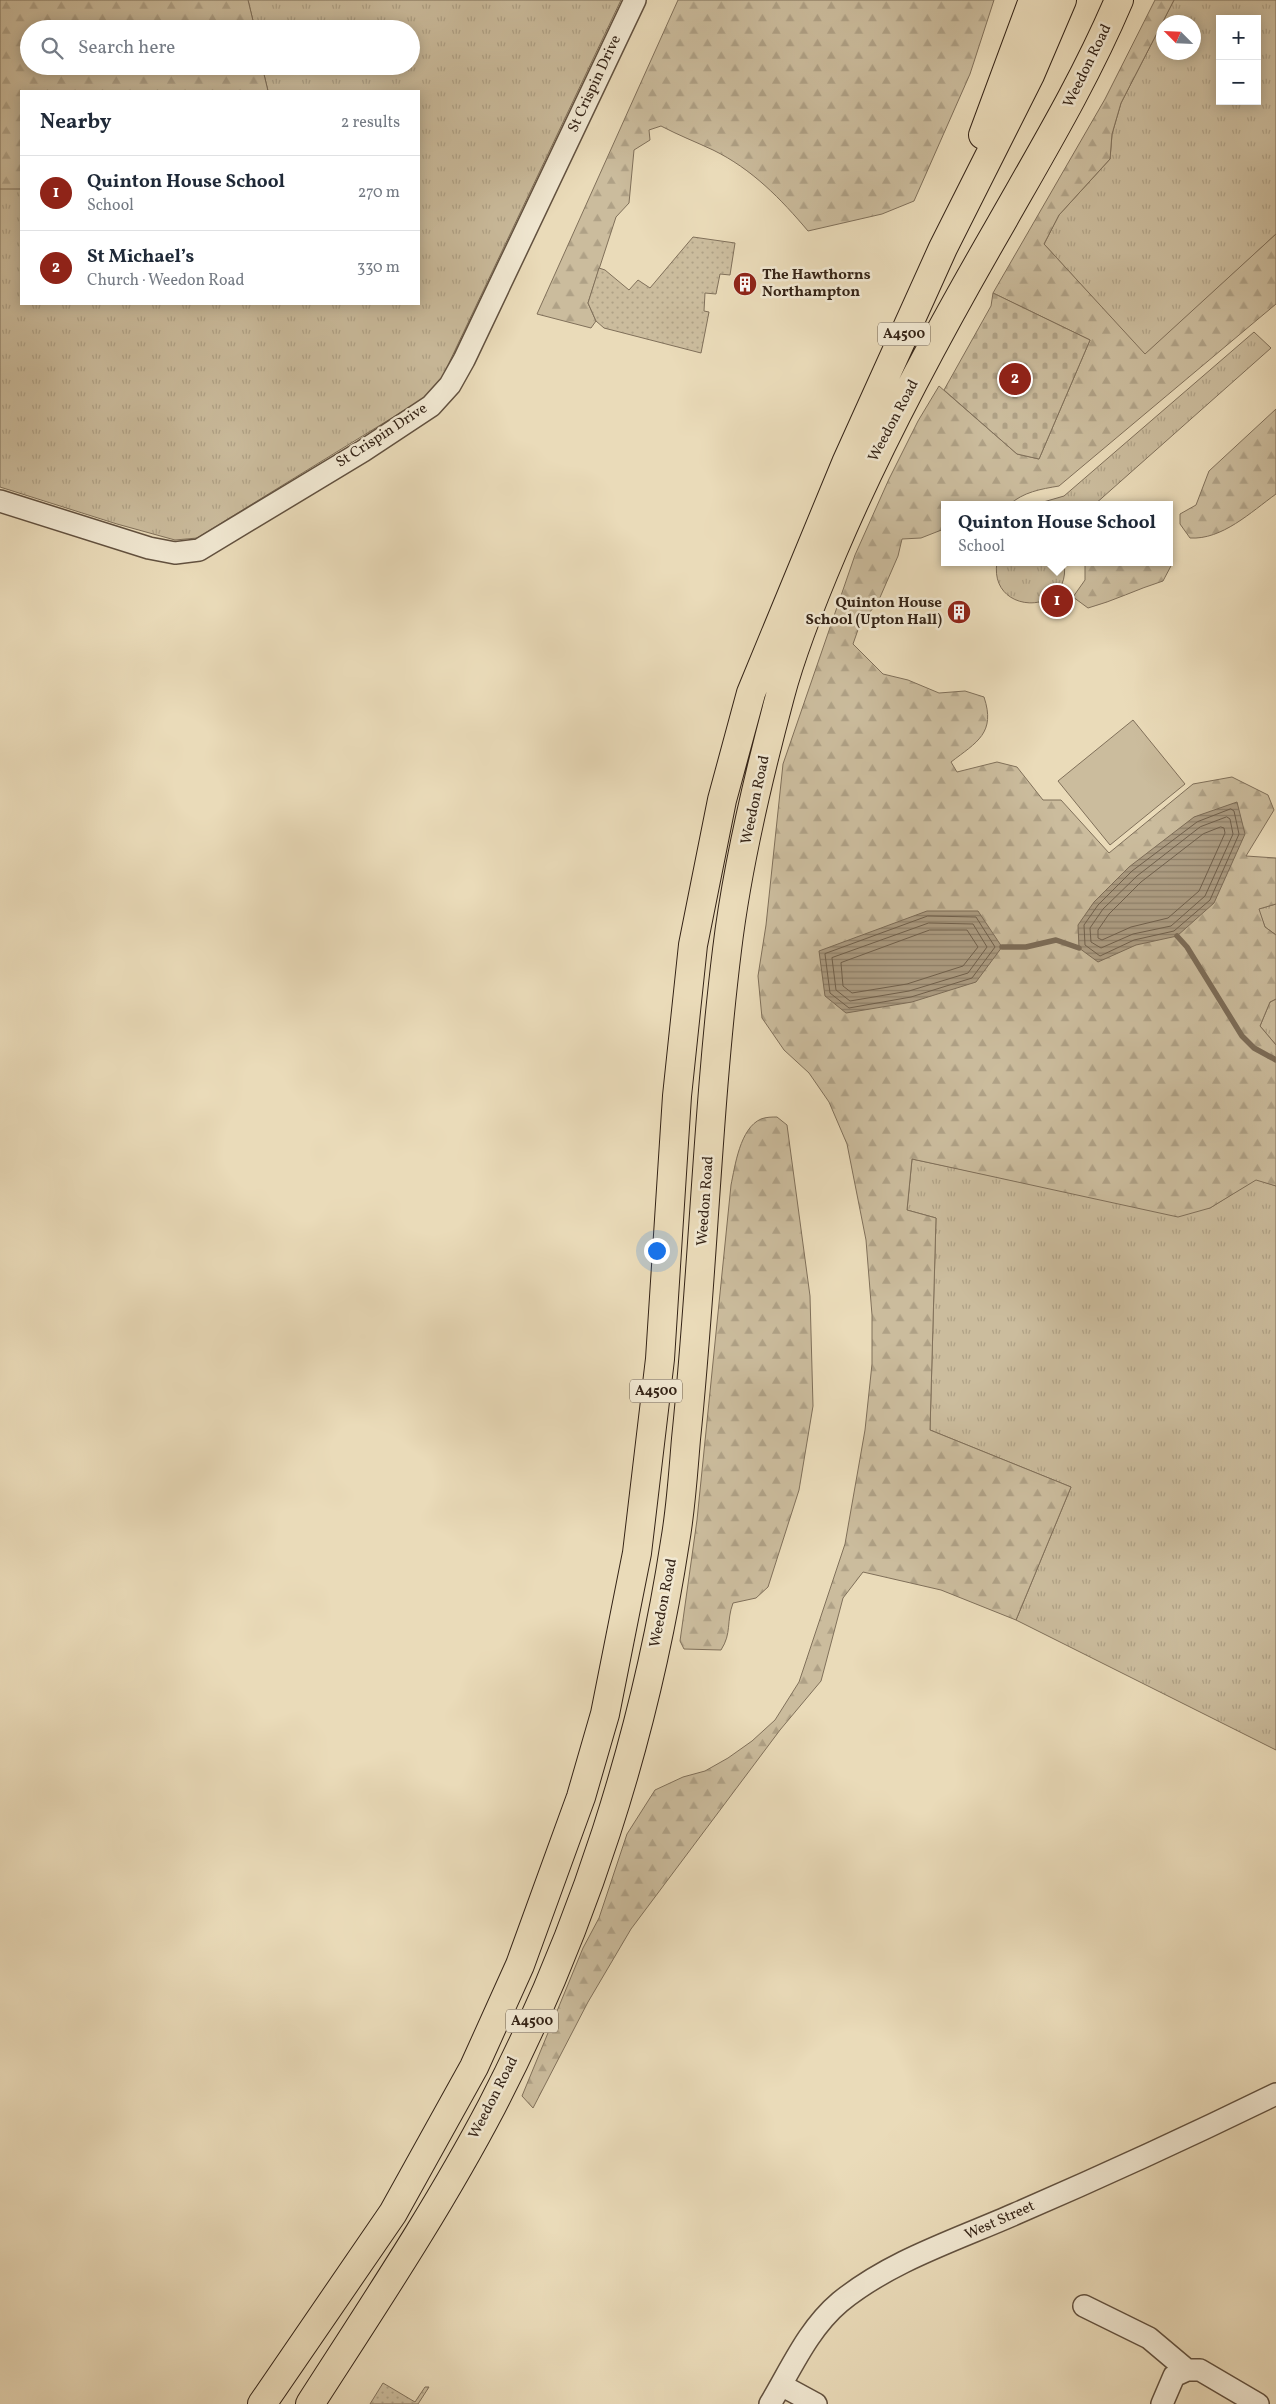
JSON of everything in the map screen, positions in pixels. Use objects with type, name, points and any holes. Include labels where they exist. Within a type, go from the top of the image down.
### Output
[{"type":"highway","points":[[964,206],[981,140],[1033,0]]},
{"type":"highway","name":"Weedon Road","points":[[1025,86],[1046,0]]},
{"type":"highway","name":"Weedon Road","points":[[262,2404],[394,2213],[474,2067],[520,1965],[581,1797],[604,1714],[637,1553],[660,1359],[677,1096],[693,945],[722,800],[751,693],[850,454],[964,206],[1025,86],[1062,0]]},
{"type":"highway","name":"Weedon Road","points":[[310,2404],[428,2218],[492,2105],[552,1976],[586,1889],[624,1777],[644,1700],[676,1539],[694,1368],[717,1046],[728,941],[756,790],[782,686],[818,586],[866,472],[938,335],[1060,123],[1092,63],[1119,0]]},
{"type":"street","name":"St Crispin Drive","points":[[0,501],[149,548],[175,553],[199,550],[363,451],[431,406],[450,385],[464,360],[635,0]]},
{"type":"street","name":"West Street","points":[[770,2404],[799,2352],[818,2325],[840,2303],[880,2274],[1138,2161],[1276,2094]]},
{"type":"street","points":[[1084,2306],[1149,2338],[1187,2370]]},
{"type":"street","points":[[1162,2404],[1174,2376],[1187,2370],[1200,2370],[1258,2404]]},
{"type":"street","points":[[781,2384],[816,2404]]},
{"type":"green space","points":[[0,0],[248,0],[253,20],[20,20],[20,75],[264,75],[268,90],[20,90],[20,189],[0,189]]},
{"type":"green space","points":[[248,0],[621,0],[439,384],[429,395],[197,538],[175,540],[0,487],[0,188],[20,188],[20,305],[420,305],[420,90],[268,90],[264,75],[420,75],[420,20],[253,20]]},
{"type":"green space","points":[[678,0],[994,0],[970,74],[914,201],[882,214],[808,231],[776,196],[740,166],[713,150],[661,126],[649,130],[650,140],[634,150],[629,203],[616,217],[588,303],[596,321],[591,328],[537,314]]},
{"type":"green space","points":[[1155,0],[1174,0],[1166,15],[1156,15],[1156,35],[1121,103],[1112,134],[1110,159],[1059,215],[1044,244],[1145,354],[1276,234],[1276,304],[1059,486],[1026,494],[1014,501],[941,501],[941,530],[921,538],[902,539],[898,556],[878,602],[860,624],[853,644],[883,674],[908,680],[939,693],[965,691],[984,697],[988,720],[986,728],[976,742],[951,762],[957,772],[997,762],[1017,767],[1043,800],[1061,800],[1109,853],[1193,784],[1232,777],[1268,795],[1274,810],[1246,856],[1276,858],[1276,904],[1259,909],[1265,927],[1276,935],[1276,999],[1270,1002],[1260,1026],[1276,1045],[1276,1186],[1256,1180],[1210,1208],[1178,1217],[912,1159],[907,1210],[936,1218],[930,1430],[1071,1487],[1016,1620],[941,1590],[863,1572],[843,1598],[821,1681],[780,1730],[631,1929],[588,2002],[533,2108],[522,2096],[583,1948],[599,1918],[627,1834],[655,1790],[683,1777],[705,1771],[728,1758],[752,1741],[775,1720],[799,1682],[845,1544],[865,1430],[872,1364],[872,1315],[866,1240],[847,1144],[829,1102],[809,1073],[784,1050],[762,1018],[758,976],[766,925],[783,764],[855,555],[889,479],[918,421],[939,386],[1017,454],[1039,459],[1090,340],[993,293],[1105,99]]},
{"type":"green space","points":[[1174,0],[1276,0],[1276,234],[1145,355],[1044,244],[1059,215],[1110,159],[1112,134],[1121,103],[1156,35],[1156,60],[1201,60],[1201,15],[1166,15]]},
{"type":"green space","points":[[693,237],[735,243],[730,275],[720,274],[716,294],[705,293],[704,311],[709,312],[701,353],[604,328],[596,321],[588,303],[599,268],[605,270],[629,290],[638,280],[650,288]]},
{"type":"green space","points":[[993,293],[1090,340],[1039,459],[1017,454],[944,390],[991,306]]},
{"type":"green space","points":[[1254,332],[1271,348],[1099,501],[1047,501],[1064,496]]},
{"type":"green space","points":[[1276,409],[1276,494],[1225,530],[1202,537],[1190,538],[1180,524],[1180,514],[1196,505],[1209,471]]},
{"type":"green space","points":[[997,566],[1064,566],[1063,580],[1056,593],[1044,600],[1030,603],[1017,600],[1005,593],[998,580]]},
{"type":"green space","points":[[1085,566],[1171,566],[1163,581],[1088,608],[1073,597],[1085,580]]},
{"type":"green space","points":[[1133,720],[1185,784],[1110,845],[1058,781]]},
{"type":"green space","points":[[1276,904],[1276,935],[1265,927],[1258,909]]},
{"type":"green space","points":[[1276,999],[1276,1045],[1260,1026],[1270,1002]]},
{"type":"green space","points":[[777,1117],[787,1125],[810,1296],[813,1406],[799,1490],[768,1587],[756,1598],[733,1603],[727,1638],[721,1650],[684,1649],[680,1641],[697,1520],[731,1185],[740,1148],[748,1130],[761,1119]]},
{"type":"green space","points":[[912,1159],[1022,1182],[1210,1208],[1256,1179],[1276,1186],[1276,1750],[1016,1620],[1071,1487],[930,1430],[936,1218],[907,1210]]},
{"type":"green space","points":[[383,2383],[415,2402],[425,2387],[429,2387],[418,2404],[370,2404]]},
{"type":"water","points":[[1237,802],[1245,834],[1214,903],[1177,936],[1136,945],[1098,962],[1079,948],[1078,925],[1094,902],[1129,867],[1194,817]]},
{"type":"water","points":[[927,911],[978,911],[1002,947],[976,982],[912,1002],[846,1013],[825,996],[819,951]]},
{"type":"waterway","points":[[1177,936],[1187,947],[1242,1036],[1254,1048],[1276,1060]]},
{"type":"waterway","points":[[1002,947],[1026,947],[1056,940],[1079,948]]},
{"type":"place","name":"The Hawthorns Northampton","points":[[745,284]]},
{"type":"place","name":"St Michael’s","points":[[1015,379]]},
{"type":"place","name":"Quinton House School","points":[[1057,601]]},
{"type":"place","name":"Quinton House School (Upton Hall)","points":[[959,612]]}]
